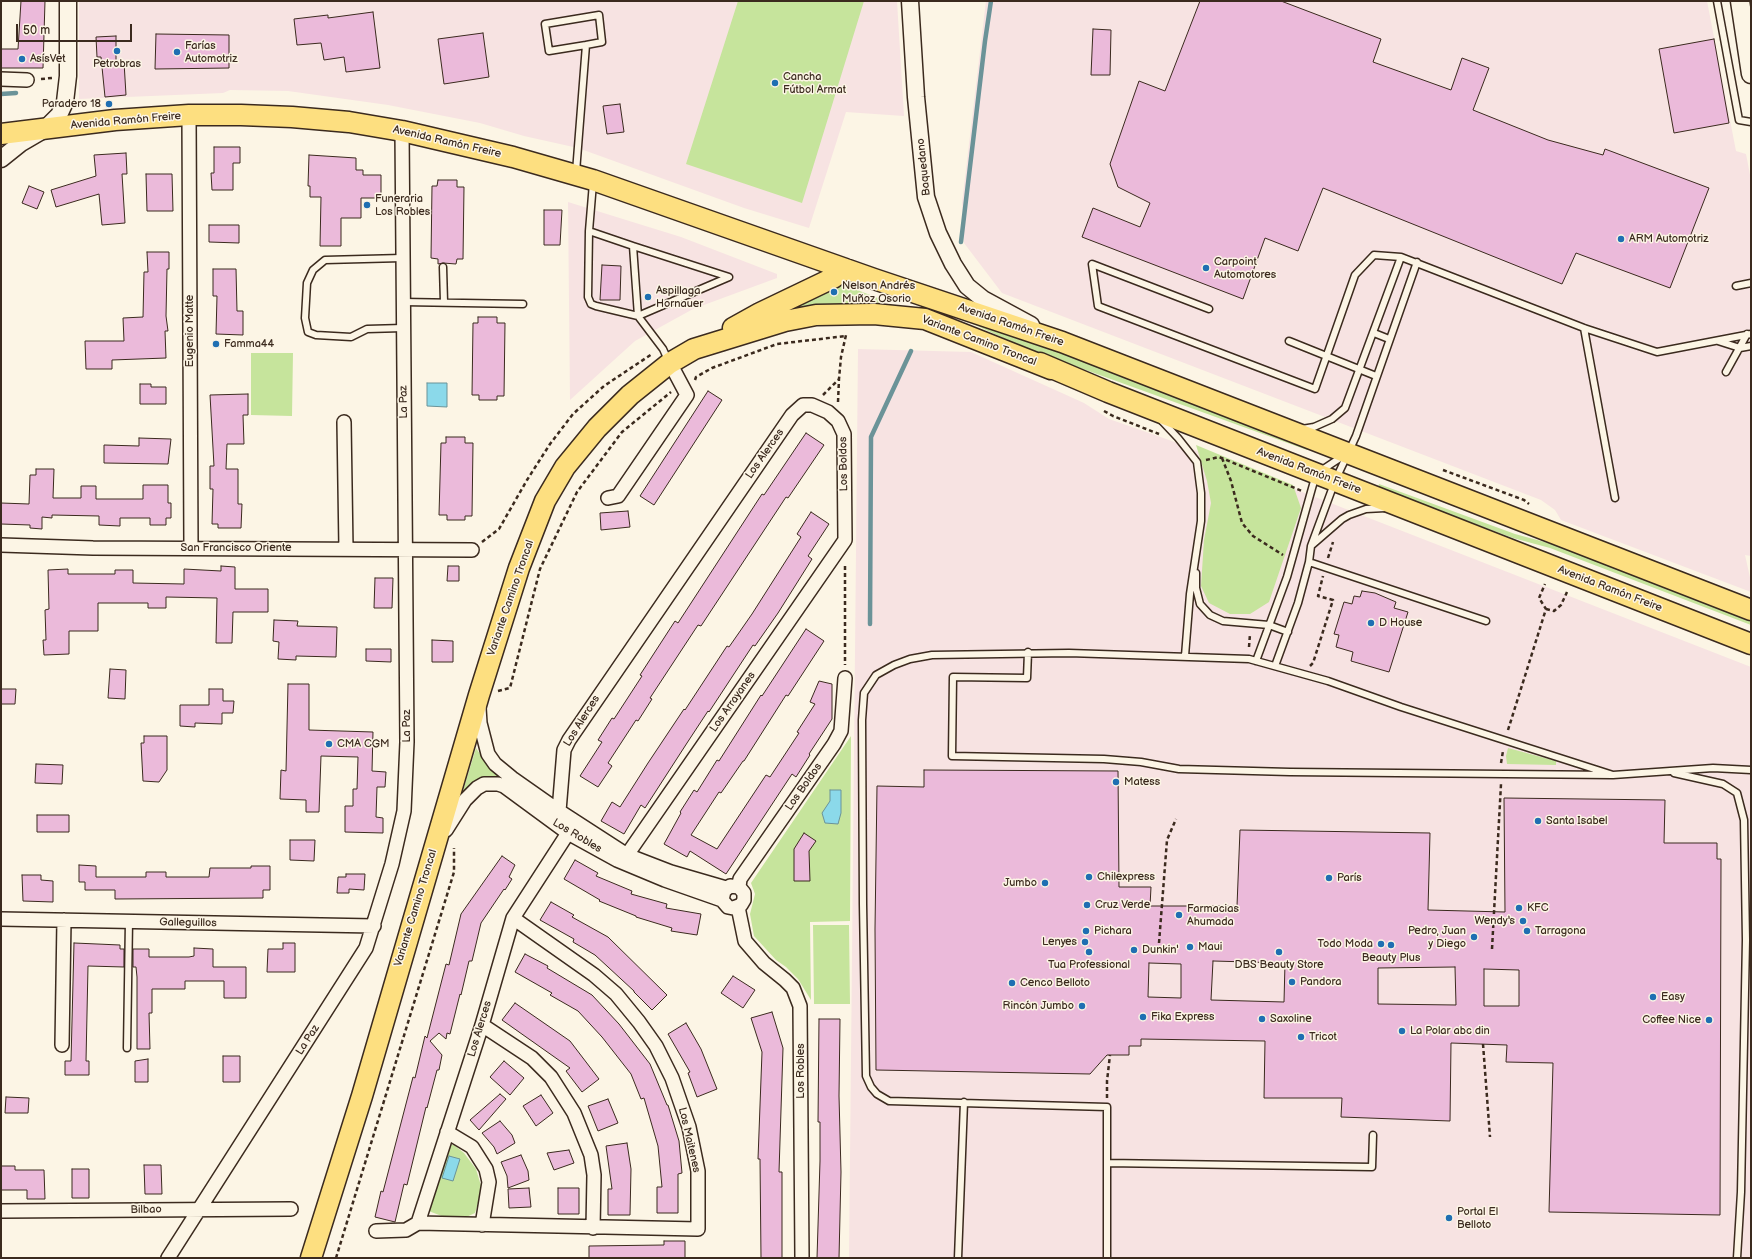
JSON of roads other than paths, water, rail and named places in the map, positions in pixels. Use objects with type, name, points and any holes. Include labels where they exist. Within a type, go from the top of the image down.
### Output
[{"type":"main road","points":[[1740,1],[1751,74]]},
{"type":"main road","name":"Avenida Ramón Freire","points":[[1,134],[115,120],[189,115],[292,117],[349,122],[402,131],[513,157],[584,178],[874,280],[1062,342],[1751,610]]},
{"type":"main road","points":[[694,350],[760,313],[833,278],[845,269]]},
{"type":"main road","name":"Avenida Ramón Freire","points":[[874,280],[1051,369],[1751,644]]},
{"type":"main road","name":"Variante Camino Troncal","points":[[311,1258],[362,1096],[479,695],[519,568],[545,501],[565,467],[597,428],[630,395],[670,363],[694,350],[785,321],[816,315],[854,314],[902,316],[925,319],[1051,369]]},
{"type":"street","points":[[1,159],[21,143],[45,129],[59,115],[65,102],[68,76],[68,1]]},
{"type":"street","name":"Baquedano","points":[[910,1],[916,97],[926,197],[938,233],[953,264],[967,286],[983,298],[1062,342]]},
{"type":"street","points":[[1,79],[26,80]]},
{"type":"street","name":"Eugenio Matte","points":[[189,115],[191,548]]},
{"type":"street","name":"La Paz","points":[[168,1258],[366,948],[374,926],[404,811],[407,742],[402,131]]},
{"type":"street","points":[[608,498],[618,496],[687,395],[670,363]]},
{"type":"street","name":"Los Alerces","points":[[418,1223],[482,1025],[513,918],[568,833],[559,811],[564,750],[578,724],[792,415],[803,405],[812,405]]},
{"type":"street","name":"Los Boldos","points":[[812,405],[828,412],[838,421],[844,434],[845,540]]},
{"type":"street","points":[[344,422],[346,549]]},
{"type":"street","name":"Los Arrayanes","points":[[622,857],[845,540]]},
{"type":"street","name":"San Francisco Oriente","points":[[1,545],[191,548],[406,548],[472,550]]},
{"type":"street","name":"Los Boldos","points":[[729,892],[740,879],[834,744],[841,731],[845,678]]},
{"type":"street","name":"Los Robles","points":[[479,695],[480,723],[488,754],[508,782],[568,833],[622,857],[664,880],[729,892],[742,890],[745,897],[741,905],[738,907],[728,907],[729,892]]},
{"type":"street","name":"Los Robles","points":[[433,851],[453,817],[465,800],[477,788],[484,784],[508,782],[559,811],[622,857]]},
{"type":"street","name":"Los Robles","points":[[738,907],[745,942],[764,963],[793,988],[800,1006],[802,1258]]},
{"type":"street","name":"Los Maitenes","points":[[376,1231],[406,1230],[418,1223],[482,1226],[698,1229],[698,1171],[689,1127],[672,1078],[656,1046],[616,994],[594,975],[513,918]]},
{"type":"street","name":"Galleguillos","points":[[1,919],[374,926]]},
{"type":"street","points":[[62,1045],[64,920]]},
{"type":"street","points":[[482,1025],[532,1058],[551,1077],[574,1113],[591,1155],[594,1175],[593,1228]]},
{"type":"street","points":[[447,1132],[472,1147],[486,1169],[489,1182],[482,1226]]},
{"type":"street","name":"Bilbao","points":[[1,1211],[291,1209]]},
{"type":"lane","points":[[1717,1],[1739,120],[1751,122]]},
{"type":"lane","points":[[599,15],[602,42],[586,45],[549,51],[545,24],[599,15]]},
{"type":"lane","points":[[586,45],[584,178],[589,231],[588,297],[591,304],[638,316],[729,277],[589,231]]},
{"type":"lane","points":[[633,246],[638,316],[663,349],[670,363]]},
{"type":"lane","points":[[1209,309],[1092,264],[1098,306],[1315,389],[1355,275],[1374,255],[1401,257],[1417,262],[1584,328],[1657,352],[1749,334]]},
{"type":"lane","points":[[1291,431],[1320,425],[1332,419],[1346,408],[1401,257]]},
{"type":"lane","points":[[402,258],[325,260],[313,270],[307,283],[305,318],[308,332],[316,335],[351,337],[367,329],[403,328]]},
{"type":"lane","points":[[1275,666],[1298,603],[1309,562],[1311,546],[1335,481],[1356,436],[1417,262]]},
{"type":"lane","points":[[443,267],[444,302]]},
{"type":"lane","points":[[1736,286],[1751,283]]},
{"type":"lane","points":[[403,302],[523,304]]},
{"type":"lane","points":[[1584,328],[1616,498]]},
{"type":"lane","points":[[1374,333],[1389,339]]},
{"type":"lane","points":[[1726,372],[1749,334]]},
{"type":"lane","points":[[1717,340],[1740,348],[1751,346]]},
{"type":"lane","points":[[1289,341],[1376,376]]},
{"type":"lane","points":[[1150,409],[1178,438],[1196,462],[1202,493],[1201,521],[1195,555],[1185,656]]},
{"type":"lane","points":[[1256,661],[1287,577],[1316,474],[1347,453]]},
{"type":"lane","points":[[1311,546],[1342,519],[1349,515],[1366,509],[1402,507]]},
{"type":"lane","points":[[1195,555],[1196,588],[1200,604],[1210,615],[1223,621],[1269,625],[1288,632]]},
{"type":"lane","points":[[1309,562],[1486,621]]},
{"type":"lane","points":[[1028,652],[1027,678],[953,677],[952,756],[1104,759],[1141,762],[1179,769],[1290,772],[1613,775],[1713,768],[1751,770]]},
{"type":"lane","points":[[1107,1258],[1107,1106],[889,1101],[878,1094],[871,1087],[866,1076],[862,720],[864,693],[876,675],[894,665],[910,659],[932,655],[1028,652],[1249,659],[1328,681],[1401,707],[1613,775]]},
{"type":"lane","points":[[1666,771],[1723,784],[1737,793],[1744,820],[1746,940],[1742,1192],[1737,1258]]},
{"type":"lane","points":[[127,1048],[129,921]]},
{"type":"lane","points":[[958,1258],[964,1102]]},
{"type":"lane","points":[[1106,1163],[1372,1166],[1373,1135]]},
{"type":"water","points":[[427,383],[447,383],[447,407],[427,406]]},
{"type":"water","points":[[830,790],[841,790],[841,813],[838,824],[825,823],[822,813],[830,801]]},
{"type":"water","points":[[449,1156],[460,1159],[453,1181],[442,1178]]},
{"type":"waterway","points":[[961,242],[991,1]]},
{"type":"waterway","points":[[1,94],[16,93]]},
{"type":"waterway","points":[[870,624],[871,437],[911,351]]},
{"type":"place","name":"Petrobras","points":[[117,51]]},
{"type":"place","name":"Farías Automotriz","points":[[177,52]]},
{"type":"place","name":"AsísVet","points":[[22,59]]},
{"type":"place","name":"Cancha Fútbol Armat","points":[[775,83]]},
{"type":"place","name":"Paradero 18","points":[[109,104]]},
{"type":"place","name":"Funeraria Los Robles","points":[[367,205]]},
{"type":"place","name":"ARM Automotriz","points":[[1621,239]]},
{"type":"place","name":"Carpoint Automotores","points":[[1206,268]]},
{"type":"place","name":"Nelson Andrés Muñoz Osorio","points":[[834,292]]},
{"type":"place","name":"Aspillaga Hornauer","points":[[648,297]]},
{"type":"place","name":"Famma44","points":[[216,344]]},
{"type":"place","name":"D House","points":[[1371,623]]},
{"type":"place","name":"CMA CGM","points":[[329,744]]},
{"type":"place","name":"Matess","points":[[1116,782]]},
{"type":"place","name":"Santa Isabel","points":[[1538,821]]},
{"type":"place","name":"Chilexpress","points":[[1089,877]]},
{"type":"place","name":"París","points":[[1329,878]]},
{"type":"place","name":"Jumbo","points":[[1045,883]]},
{"type":"place","name":"Cruz Verde","points":[[1087,905]]},
{"type":"place","name":"KFC","points":[[1519,908]]},
{"type":"place","name":"Farmacias Ahumada","points":[[1179,915]]},
{"type":"place","name":"Wendy's","points":[[1523,921]]},
{"type":"place","name":"Pichara","points":[[1086,931]]},
{"type":"place","name":"Tarragona","points":[[1527,931]]},
{"type":"place","name":"Pedro, Juan y Diego","points":[[1474,937]]},
{"type":"place","name":"Lenyes","points":[[1085,942]]},
{"type":"place","name":"Todo Moda","points":[[1381,944]]},
{"type":"place","name":"Beauty Plus","points":[[1391,945]]},
{"type":"place","name":"Maui","points":[[1190,947]]},
{"type":"place","name":"Dunkin'","points":[[1134,950]]},
{"type":"place","name":"Tua Professional","points":[[1089,952]]},
{"type":"place","name":"DBS Beauty Store","points":[[1279,952]]},
{"type":"place","name":"Pandora","points":[[1292,982]]},
{"type":"place","name":"Cenco Belloto","points":[[1012,983]]},
{"type":"place","name":"Easy","points":[[1653,997]]},
{"type":"place","name":"Rincón Jumbo","points":[[1082,1006]]},
{"type":"place","name":"Fika Express","points":[[1143,1017]]},
{"type":"place","name":"Saxoline","points":[[1262,1019]]},
{"type":"place","name":"Coffee Nice","points":[[1709,1020]]},
{"type":"place","name":"La Polar abc din","points":[[1402,1031]]},
{"type":"place","name":"Tricot","points":[[1301,1037]]},
{"type":"place","name":"Portal El Belloto","points":[[1449,1218]]}]
